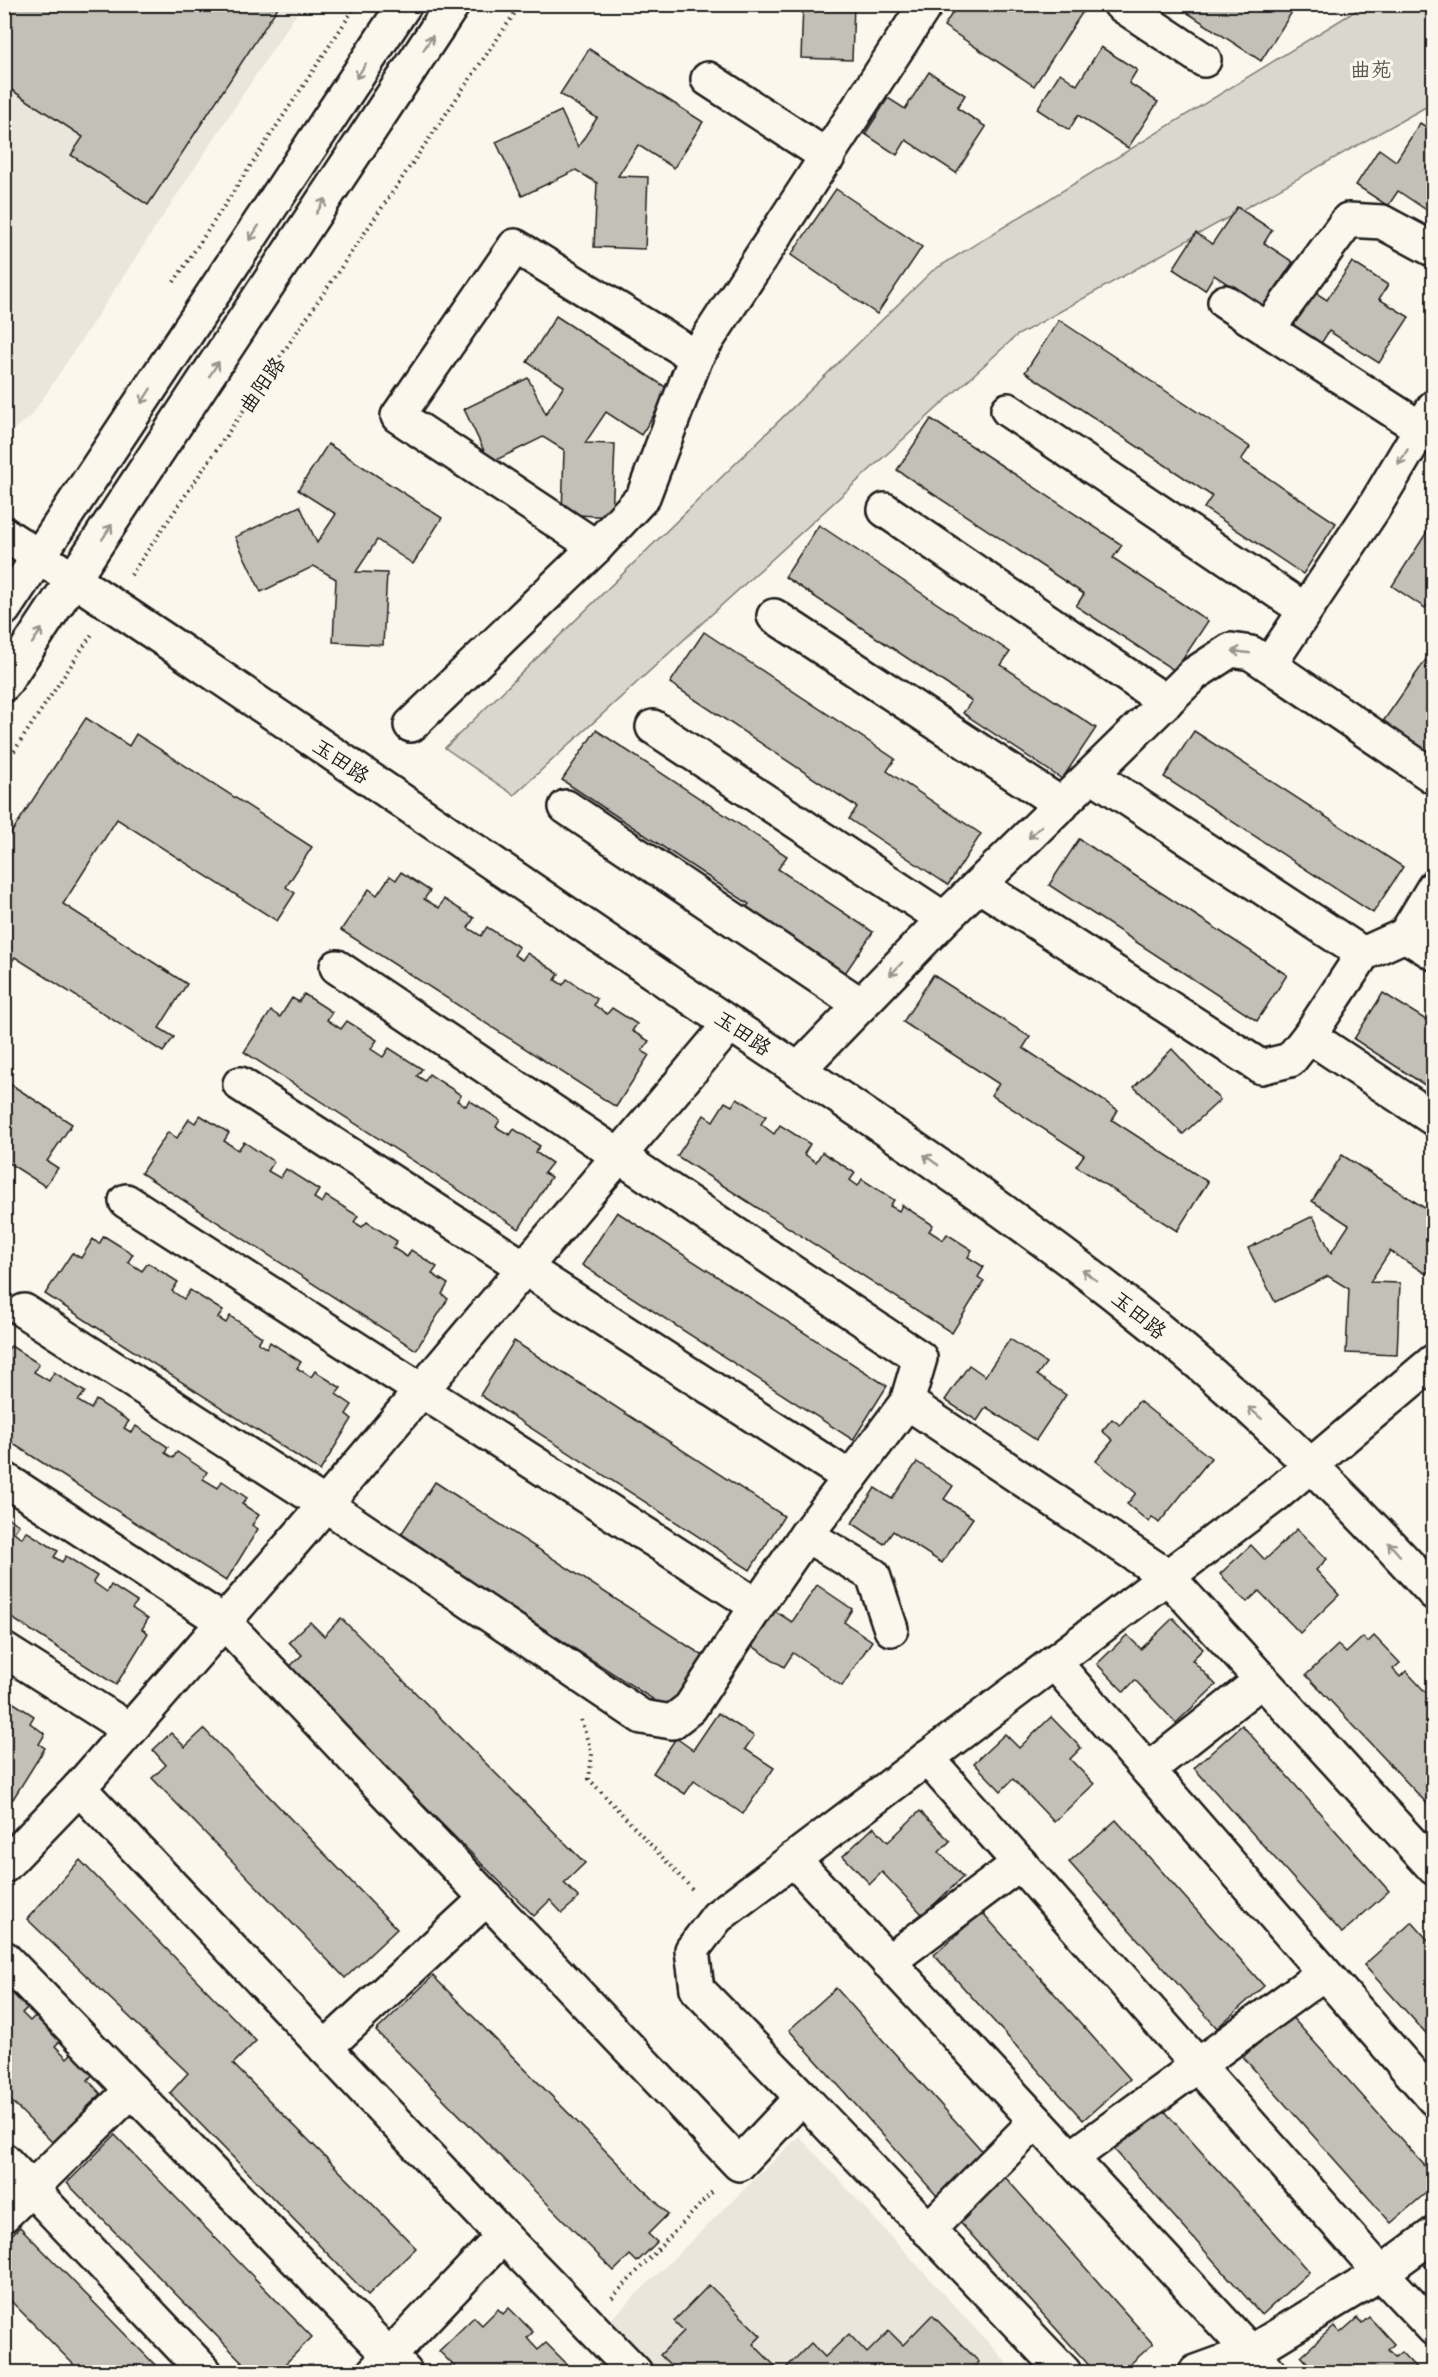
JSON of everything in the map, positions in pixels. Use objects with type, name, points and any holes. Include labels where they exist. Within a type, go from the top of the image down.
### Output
[{"type":"street","points":[[4,609],[405,4]]},
{"type":"street","points":[[4,684],[75,581],[453,4]]},
{"type":"street","points":[[411,726],[596,547],[643,497],[696,357],[926,4]]},
{"type":"street","points":[[1120,4],[1204,60]]},
{"type":"street","points":[[708,79],[828,157]]},
{"type":"street","points":[[1268,329],[1348,220],[1382,222],[1434,250]]},
{"type":"street","points":[[596,547],[398,416],[515,246],[696,357]]},
{"type":"street","points":[[1225,302],[1429,424],[1269,665]]},
{"type":"street","points":[[1008,410],[1305,610]]},
{"type":"street","points":[[885,510],[1166,702]]},
{"type":"street","name":"玉田路","points":[[4,534],[923,1155],[1114,1294],[1205,1370],[1312,1465],[1370,1523],[1434,1593]]},
{"type":"street","points":[[774,616],[1062,805]]},
{"type":"street","points":[[798,1070],[944,919],[1194,674],[1231,650],[1251,653],[1434,777]]},
{"type":"street","points":[[653,727],[944,919]]},
{"type":"street","points":[[1092,775],[1363,954]]},
{"type":"street","points":[[566,807],[861,1005]]},
{"type":"street","points":[[980,886],[1261,1066],[1290,1060],[1309,1036],[1363,954],[1405,934],[1434,887]]},
{"type":"street","points":[[1405,934],[1434,953]]},
{"type":"street","points":[[24,1311],[326,1505],[642,1717],[672,1722],[690,1708],[806,1535],[907,1402],[920,1358],[337,967]]},
{"type":"street","points":[[9,1855],[79,1788],[326,1505],[730,1024]]},
{"type":"street","points":[[1309,1036],[1434,1119]]},
{"type":"street","points":[[240,1084],[850,1478]]},
{"type":"street","points":[[126,1201],[757,1606]]},
{"type":"street","points":[[1064,2373],[697,1989],[692,1950],[717,1917],[1312,1465],[1434,1361]]},
{"type":"street","points":[[907,1402],[1167,1576],[1434,1868]]},
{"type":"street","points":[[4,1479],[224,1622],[739,2164],[802,2097]]},
{"type":"street","points":[[806,1535],[873,1575],[891,1629]]},
{"type":"street","points":[[4,1650],[130,1730]]},
{"type":"street","points":[[1054,1662],[1434,2098]]},
{"type":"street","points":[[1148,1770],[1262,1680]]},
{"type":"street","points":[[927,1758],[1381,2273],[1434,2329]]},
{"type":"street","points":[[79,1788],[635,2373]]},
{"type":"street","points":[[794,1859],[1260,2362]]},
{"type":"street","points":[[888,1962],[1020,1863]]},
{"type":"street","points":[[325,2048],[487,1898]]},
{"type":"street","points":[[4,1958],[132,2090],[390,2367],[503,2236]]},
{"type":"street","points":[[1071,2158],[1324,1973]]},
{"type":"street","points":[[4,2216],[132,2090]]},
{"type":"street","points":[[928,2230],[1036,2121]]},
{"type":"street","points":[[4,2160],[205,2373]]},
{"type":"street","points":[[1196,2373],[1260,2362],[1434,2234]]},
{"type":"path","points":[[172,284],[357,4]]},
{"type":"path","name":"曲阳路","points":[[4,766],[111,605],[521,4]]},
{"type":"path","points":[[580,1718],[592,1754],[589,1779],[717,1917]]},
{"type":"path","points":[[587,2324],[739,2164]]},
{"type":"shaded area","points":[[4,5],[302,5],[32,415],[14,429],[5,431]]},
{"type":"shaded area","points":[[799,2136],[1015,2372],[660,2372],[609,2321]]},
{"type":"green space","name":"曲苑","points":[[1365,5],[1433,5],[1433,103],[1016,336],[514,795],[445,748],[932,271]]},
{"type":"building","points":[[4,4],[280,4],[148,205],[71,155],[83,137],[4,85]]},
{"type":"building","points":[[803,4],[854,4],[852,60],[801,58]]},
{"type":"building","points":[[958,4],[1069,4],[1082,13],[1034,86],[944,26]]},
{"type":"building","points":[[1174,4],[1297,4],[1261,61]]},
{"type":"building","points":[[1101,47],[1137,70],[1129,83],[1158,102],[1128,148],[1078,115],[1069,130],[1037,109],[1060,73],[1077,85]]},
{"type":"building","points":[[589,49],[703,122],[674,168],[638,145],[618,176],[648,177],[645,249],[594,247],[597,183],[576,170],[522,196],[496,142],[561,111],[578,147],[597,118],[560,94]]},
{"type":"building","points":[[929,72],[965,95],[957,108],[986,127],[956,173],[906,140],[897,155],[865,134],[888,98],[905,109]]},
{"type":"building","points":[[1420,123],[1434,132],[1434,215],[1398,191],[1388,206],[1356,185],[1379,149],[1396,161]]},
{"type":"building","points":[[836,189],[922,247],[877,314],[791,255]]},
{"type":"building","points":[[1237,207],[1272,230],[1264,243],[1293,262],[1263,307],[1214,275],[1205,290],[1173,269],[1196,233],[1212,244]]},
{"type":"building","points":[[1352,262],[1388,285],[1379,299],[1409,317],[1379,363],[1329,331],[1320,345],[1287,324],[1310,289],[1327,300]]},
{"type":"building","points":[[556,316],[670,390],[641,435],[606,412],[585,443],[615,444],[612,517],[562,514],[564,450],[543,437],[490,463],[464,409],[528,378],[546,414],[564,386],[527,362]]},
{"type":"building","points":[[1059,320],[1250,447],[1241,460],[1336,523],[1303,574],[1204,508],[1212,496],[1025,372]]},
{"type":"building","points":[[931,419],[1122,545],[1113,558],[1208,621],[1175,671],[1076,606],[1084,594],[897,470]]},
{"type":"building","points":[[328,444],[442,518],[413,564],[377,540],[356,572],[387,573],[383,645],[333,642],[336,579],[314,566],[261,592],[235,537],[300,506],[317,543],[336,514],[298,490]]},
{"type":"building","points":[[1434,521],[1434,597],[1425,608],[1392,586]]},
{"type":"building","points":[[819,525],[1010,652],[1001,665],[1096,728],[1062,779],[963,713],[972,701],[785,577]]},
{"type":"building","points":[[704,632],[895,759],[887,771],[981,834],[948,885],[849,819],[857,807],[670,683]]},
{"type":"building","points":[[1434,648],[1434,758],[1382,723]]},
{"type":"building","points":[[86,718],[129,746],[136,734],[312,847],[286,887],[295,893],[277,921],[117,819],[63,904],[187,984],[159,1028],[174,1037],[163,1052],[15,957],[4,973],[4,844]]},
{"type":"building","points":[[596,730],[787,856],[778,869],[873,932],[839,982],[740,916],[749,904],[562,780]]},
{"type":"building","points":[[1194,731],[1403,867],[1373,913],[1164,777]]},
{"type":"building","points":[[1079,839],[1287,975],[1257,1021],[1049,885]]},
{"type":"building","points":[[401,872],[430,891],[424,899],[439,908],[444,899],[474,918],[468,928],[481,936],[487,927],[519,947],[514,955],[522,960],[527,953],[559,974],[555,980],[563,985],[567,979],[597,999],[594,1005],[607,1014],[612,1008],[637,1024],[632,1031],[649,1041],[642,1051],[649,1055],[616,1107],[341,930],[369,889],[377,895],[390,876],[396,880]]},
{"type":"building","points":[[933,975],[1030,1037],[1023,1048],[1118,1110],[1112,1120],[1208,1182],[1177,1231],[1076,1166],[1084,1155],[991,1095],[999,1084],[903,1022]]},
{"type":"building","points":[[1383,993],[1434,1025],[1434,1091],[1354,1039]]},
{"type":"building","points":[[304,994],[332,1012],[327,1020],[341,1029],[347,1021],[377,1040],[371,1049],[383,1057],[389,1048],[422,1069],[417,1076],[425,1081],[429,1074],[461,1095],[457,1101],[466,1106],[469,1100],[500,1120],[496,1127],[510,1135],[514,1129],[540,1146],[535,1152],[552,1163],[544,1173],[551,1177],[519,1229],[244,1052],[271,1011],[280,1017],[292,998],[299,1002]]},
{"type":"building","points":[[1172,1049],[1220,1100],[1183,1134],[1134,1087]]},
{"type":"building","points":[[4,1080],[72,1124],[47,1161],[58,1168],[45,1186],[4,1160]]},
{"type":"building","points":[[737,1098],[766,1116],[761,1124],[774,1134],[780,1125],[810,1144],[804,1154],[816,1162],[822,1152],[855,1173],[850,1180],[858,1186],[862,1179],[894,1200],[890,1206],[899,1211],[902,1205],[933,1225],[929,1231],[943,1240],[947,1234],[972,1250],[968,1257],[984,1267],[978,1277],[984,1281],[952,1333],[677,1156],[704,1115],[713,1121],[725,1102],[732,1106]]},
{"type":"building","points":[[200,1115],[229,1133],[224,1141],[238,1150],[244,1142],[274,1162],[268,1171],[280,1178],[286,1169],[319,1190],[314,1198],[322,1203],[326,1196],[358,1216],[354,1222],[362,1227],[367,1222],[397,1241],[393,1248],[407,1257],[411,1250],[437,1267],[432,1274],[448,1284],[442,1294],[448,1299],[416,1350],[141,1173],[168,1132],[177,1138],[189,1119],[195,1123]]},
{"type":"building","points":[[1342,1155],[1434,1214],[1434,1262],[1426,1274],[1390,1251],[1370,1282],[1400,1283],[1397,1355],[1346,1353],[1349,1289],[1328,1276],[1275,1302],[1248,1248],[1313,1216],[1331,1253],[1349,1225],[1312,1201]]},
{"type":"building","points":[[617,1212],[887,1386],[853,1440],[582,1265]]},
{"type":"building","points":[[104,1236],[133,1254],[128,1262],[142,1271],[148,1263],[178,1282],[172,1291],[184,1299],[190,1290],[223,1311],[218,1318],[226,1323],[230,1316],[262,1337],[258,1343],[267,1348],[270,1342],[301,1362],[297,1368],[311,1377],[315,1371],[341,1388],[336,1394],[352,1405],[346,1414],[352,1419],[320,1471],[45,1294],[72,1253],[81,1258],[93,1239],[99,1244]]},
{"type":"building","points":[[1010,1339],[1046,1363],[1037,1375],[1066,1395],[1036,1440],[986,1407],[977,1421],[945,1400],[969,1365],[985,1376]]},
{"type":"building","points":[[514,1341],[784,1516],[750,1570],[480,1395]]},
{"type":"building","points":[[11,1346],[39,1364],[34,1372],[49,1381],[54,1372],[85,1392],[78,1401],[91,1409],[96,1400],[129,1421],[124,1428],[132,1433],[136,1426],[168,1447],[165,1453],[173,1458],[177,1452],[207,1472],[203,1479],[218,1488],[222,1481],[247,1498],[242,1504],[259,1515],[252,1525],[258,1529],[226,1581],[4,1438],[4,1353]]},
{"type":"building","points":[[1139,1401],[1211,1458],[1159,1523],[1152,1517],[1149,1522],[1127,1504],[1136,1493],[1096,1461],[1113,1440],[1102,1431],[1112,1419],[1120,1425]]},
{"type":"building","points":[[917,1462],[953,1486],[944,1499],[973,1518],[942,1563],[893,1531],[884,1544],[852,1523],[875,1488],[892,1499]]},
{"type":"building","points":[[435,1482],[705,1657],[671,1711],[400,1536]]},
{"type":"building","points":[[4,1515],[19,1525],[14,1532],[22,1538],[26,1531],[58,1551],[54,1557],[62,1562],[66,1556],[97,1576],[93,1582],[107,1592],[111,1585],[137,1602],[132,1608],[148,1619],[142,1629],[148,1633],[116,1685],[4,1613]]},
{"type":"building","points":[[1297,1529],[1327,1559],[1316,1570],[1339,1595],[1300,1633],[1259,1591],[1247,1602],[1220,1574],[1251,1545],[1265,1560]]},
{"type":"building","points":[[817,1585],[852,1609],[844,1622],[872,1641],[842,1686],[793,1653],[784,1667],[752,1646],[775,1611],[792,1622]]},
{"type":"building","points":[[341,1618],[585,1863],[564,1883],[579,1898],[562,1913],[550,1900],[534,1916],[287,1669],[302,1655],[289,1642],[310,1622],[324,1636]]},
{"type":"building","points":[[1173,1618],[1203,1649],[1192,1660],[1216,1685],[1176,1723],[1135,1680],[1124,1692],[1097,1664],[1127,1635],[1141,1649]]},
{"type":"building","points":[[1374,1636],[1400,1663],[1393,1669],[1400,1677],[1406,1671],[1432,1699],[1426,1703],[1434,1711],[1434,1811],[1306,1675],[1338,1645],[1346,1653],[1363,1637],[1368,1642]]},
{"type":"building","points":[[9,1700],[34,1716],[30,1723],[45,1734],[39,1744],[45,1748],[13,1799],[4,1794],[4,1706]]},
{"type":"building","points":[[718,1713],[754,1736],[745,1749],[774,1768],[743,1814],[694,1781],[685,1794],[653,1773],[676,1738],[693,1750]]},
{"type":"building","points":[[1051,1717],[1081,1748],[1070,1759],[1094,1784],[1054,1822],[1013,1779],[1001,1791],[974,1763],[1005,1734],[1019,1748]]},
{"type":"building","points":[[1242,1725],[1389,1891],[1342,1933],[1194,1768]]},
{"type":"building","points":[[204,1729],[397,1929],[345,1978],[152,1778],[166,1765],[153,1750],[171,1733],[185,1747]]},
{"type":"building","points":[[920,1811],[950,1841],[939,1852],[963,1877],[923,1915],[882,1872],[870,1884],[843,1856],[874,1827],[888,1842]]},
{"type":"building","points":[[1116,1820],[1264,1986],[1217,2028],[1069,1862]]},
{"type":"building","points":[[80,1860],[256,2041],[233,2064],[416,2248],[368,2295],[170,2093],[188,2073],[27,1919]]},
{"type":"building","points":[[982,1912],[1130,2079],[1083,2120],[934,1955]]},
{"type":"building","points":[[1412,1922],[1434,1947],[1434,2042],[1364,1965]]},
{"type":"building","points":[[433,1976],[668,2214],[648,2234],[657,2242],[637,2262],[630,2255],[614,2271],[376,2031]]},
{"type":"building","points":[[4,1985],[27,2008],[22,2013],[30,2021],[35,2016],[60,2041],[55,2046],[67,2058],[72,2053],[93,2074],[88,2080],[101,2094],[84,2110],[90,2116],[58,2148],[4,2094]]},
{"type":"building","points":[[836,1988],[985,2154],[937,2196],[789,2030]]},
{"type":"building","points":[[1290,2015],[1434,2176],[1434,2186],[1391,2223],[1243,2057]]},
{"type":"building","points":[[1161,2107],[1309,2272],[1262,2315],[1113,2148]]},
{"type":"building","points":[[115,2135],[312,2337],[277,2372],[252,2372],[67,2183]]},
{"type":"building","points":[[1005,2177],[1153,2344],[1121,2372],[1095,2372],[958,2220]]},
{"type":"building","points":[[20,2227],[162,2372],[81,2372],[4,2294],[4,2242]]},
{"type":"building","points":[[1434,2254],[1434,2275],[1423,2264]]},
{"type":"building","points":[[709,2285],[761,2336],[753,2344],[781,2372],[678,2372],[660,2355],[684,2331],[674,2321]]},
{"type":"building","points":[[509,2308],[533,2332],[527,2338],[538,2350],[546,2343],[571,2368],[567,2372],[460,2372],[439,2351],[474,2317],[482,2325],[498,2309],[503,2314]]},
{"type":"building","points":[[932,2315],[979,2362],[969,2372],[782,2372],[811,2343],[825,2357],[849,2334],[867,2353],[889,2331],[903,2345]]},
{"type":"building","points":[[1369,2317],[1394,2344],[1388,2350],[1395,2357],[1401,2352],[1420,2372],[1316,2372],[1301,2356],[1334,2326],[1340,2333],[1357,2318],[1362,2323]]}]
